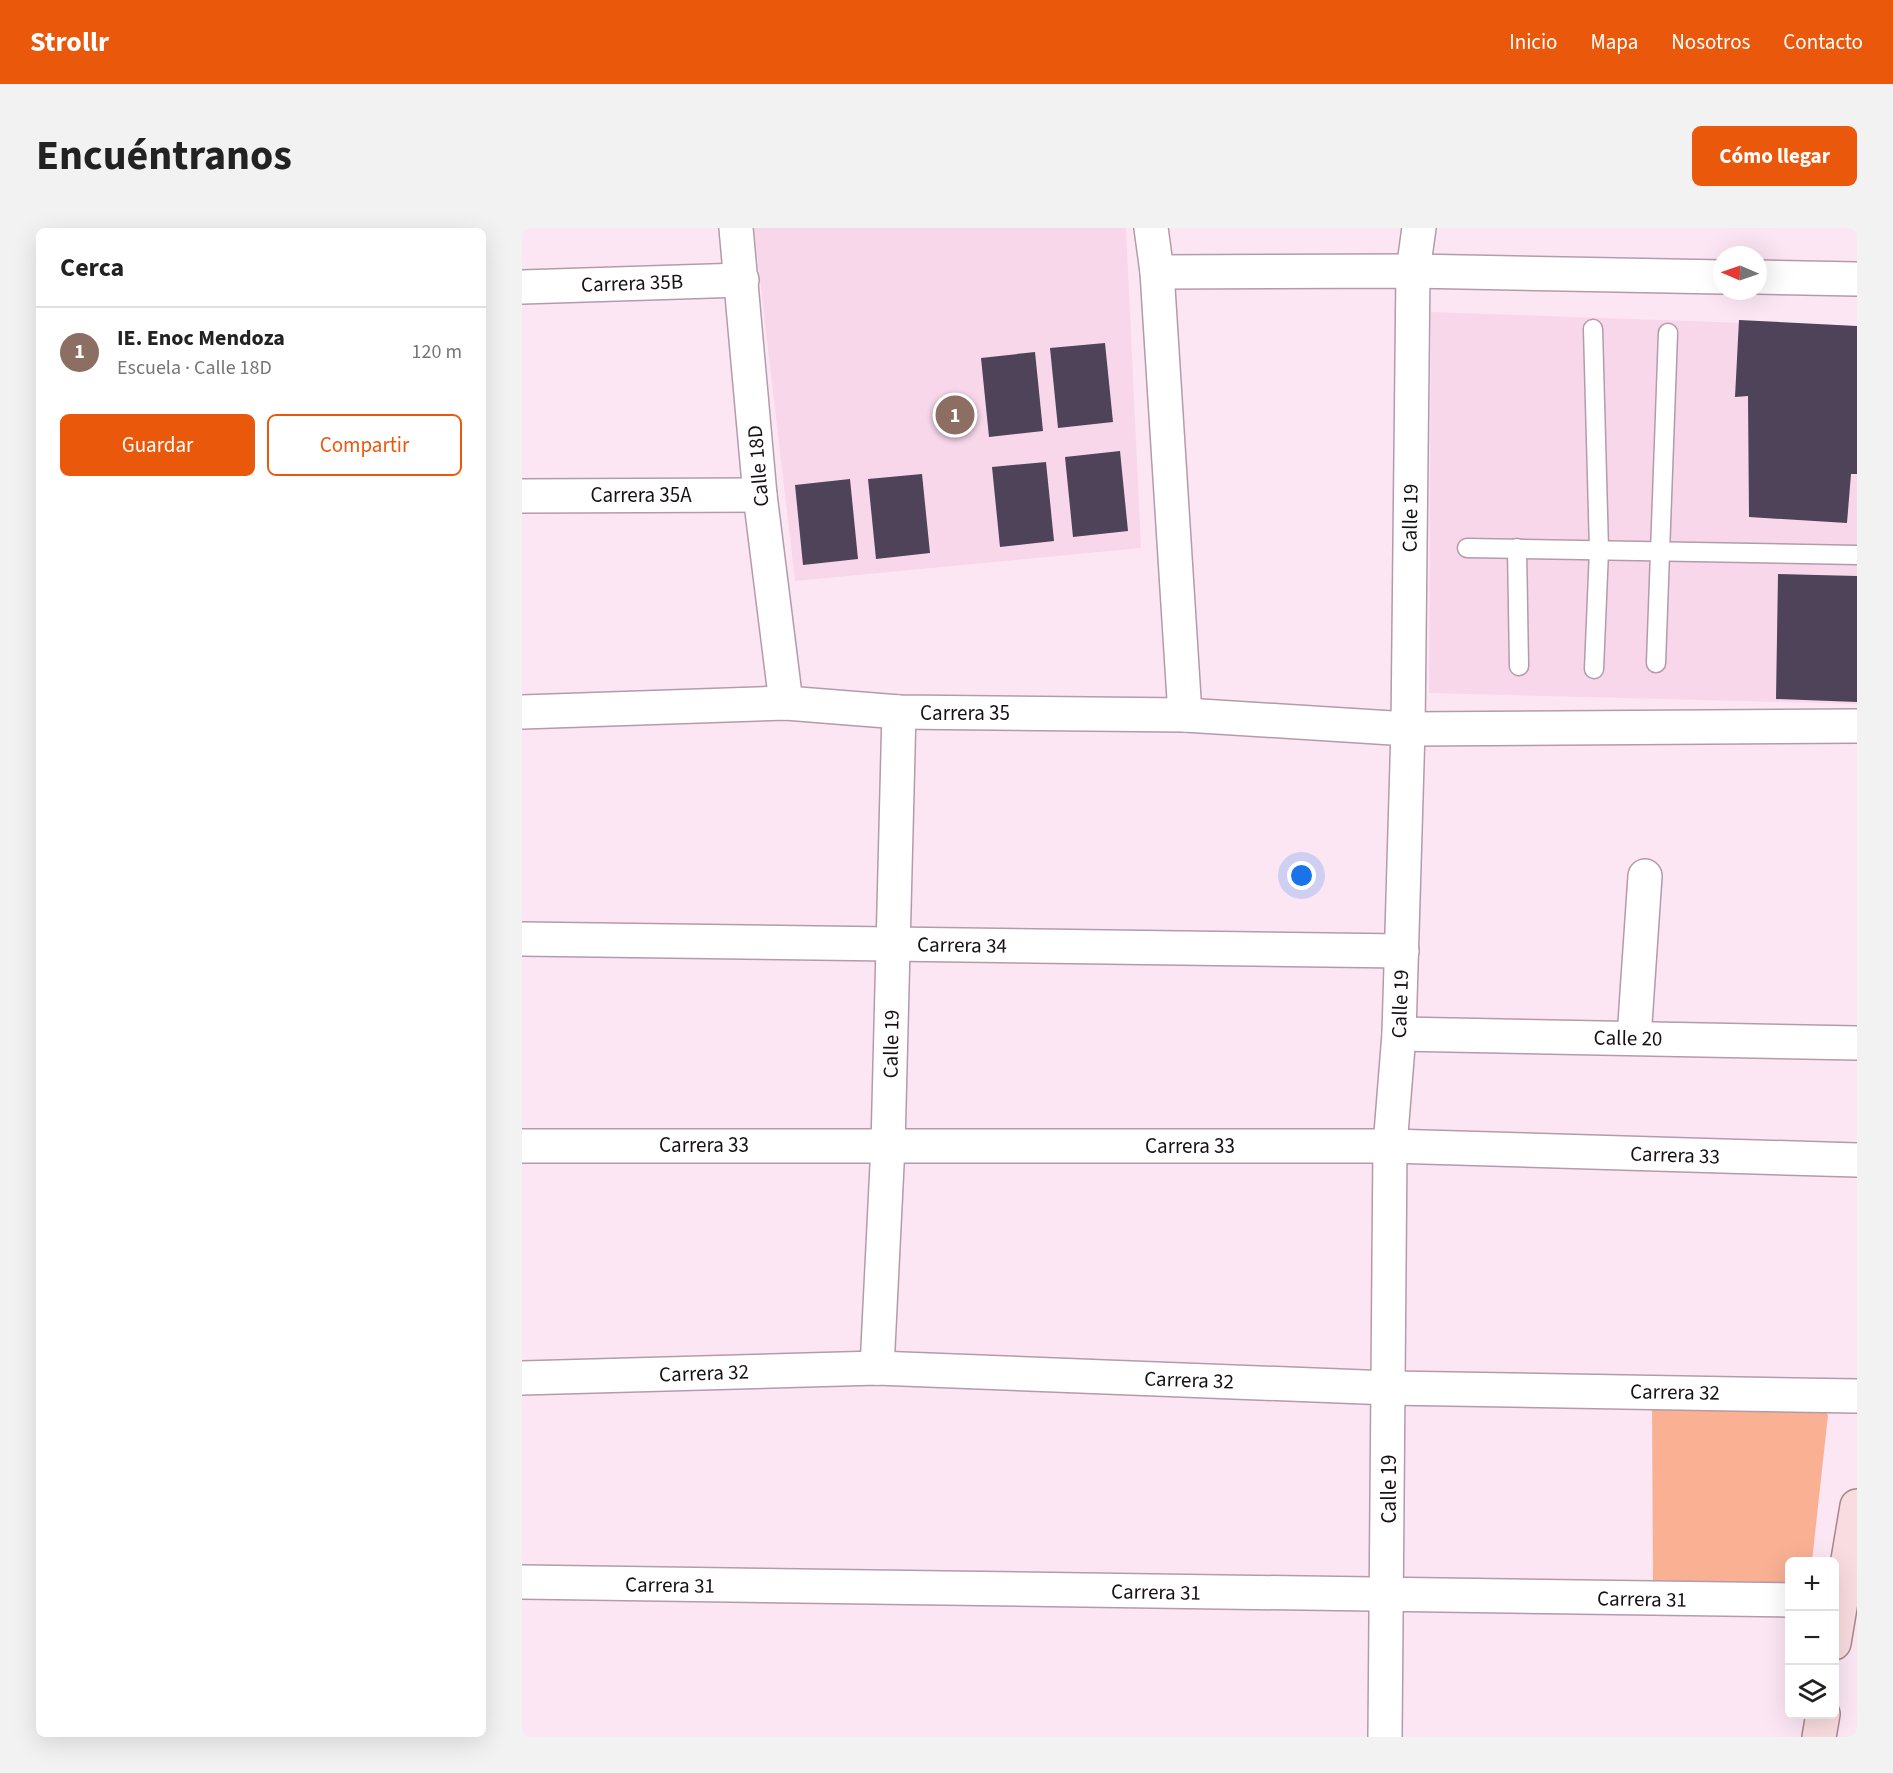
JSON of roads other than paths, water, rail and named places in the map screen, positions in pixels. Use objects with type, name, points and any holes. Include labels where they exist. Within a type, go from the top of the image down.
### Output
[{"type":"main road","points":[[1839,1598],[1853,1549],[1857,1506]]},
{"type":"main road","points":[[1819,1737],[1822,1719]]},
{"type":"street","name":"Calle 18D","points":[[736,228],[760,495],[786,704]]},
{"type":"street","points":[[1151,228],[1157,272],[1185,715]]},
{"type":"street","name":"Calle 19","points":[[1385,1737],[1390,1388],[1390,1146],[1399,1034],[1402,951],[1408,729],[1413,271],[1419,228]]},
{"type":"street","points":[[1157,272],[1413,271],[1713,277]]},
{"type":"street","points":[[1767,277],[1857,279]]},
{"type":"street","name":"Carrera 35B","points":[[522,286],[742,279]]},
{"type":"street","name":"Carrera 35A","points":[[522,496],[760,495]]},
{"type":"street","name":"Carrera 35","points":[[522,712],[786,704],[899,712],[1185,715],[1408,729],[1857,726]]},
{"type":"street","name":"Calle 19","points":[[877,1368],[888,1145],[899,712]]},
{"type":"street","points":[[1634,1038],[1645,876]]},
{"type":"street","name":"Carrera 34","points":[[522,939],[1402,951]]},
{"type":"street","name":"Calle 20","points":[[1399,1034],[1857,1042]]},
{"type":"street","name":"Carrera 33","points":[[522,1146],[1390,1146],[1857,1160]]},
{"type":"street","name":"Carrera 32","points":[[522,1378],[877,1368],[1390,1388],[1857,1396]]},
{"type":"street","name":"Carrera 31","points":[[522,1582],[1785,1600]]},
{"type":"lane","points":[[1593,329],[1599,550],[1594,669]]},
{"type":"lane","points":[[1656,663],[1658,551],[1668,333]]},
{"type":"lane","points":[[1467,548],[1857,555]]},
{"type":"lane","points":[[1517,548],[1519,666]]},
{"type":"place","name":"IE. Enoc Mendoza","points":[[955,415]]}]
